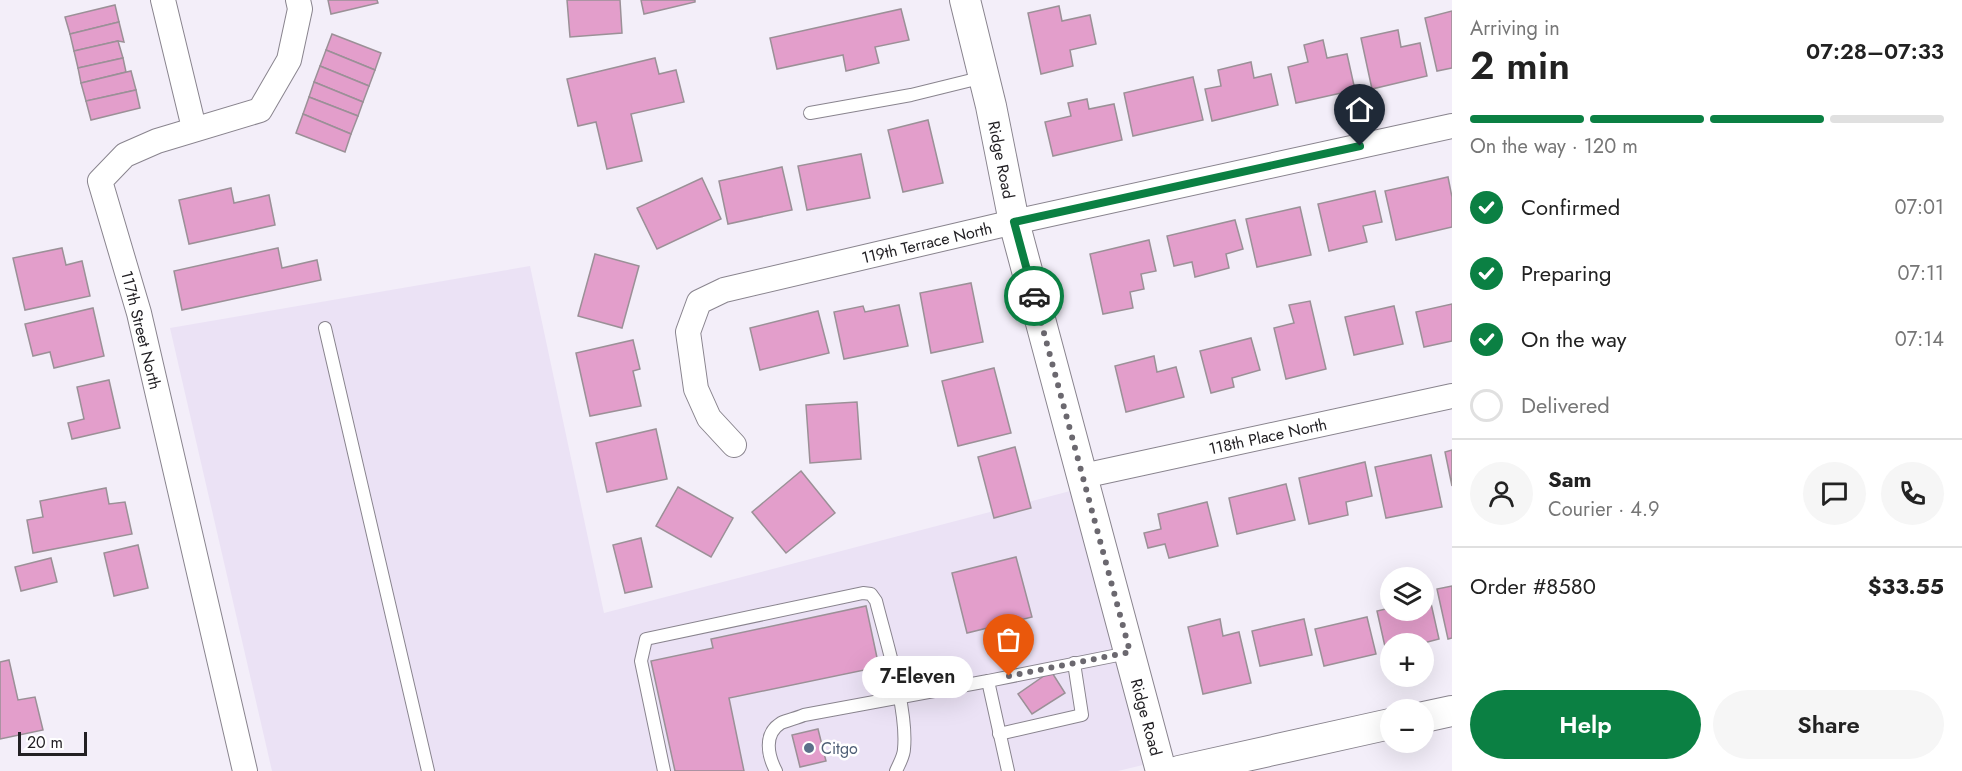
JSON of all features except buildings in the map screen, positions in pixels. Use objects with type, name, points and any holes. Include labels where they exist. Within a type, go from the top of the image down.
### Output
[{"type":"street","points":[[163,0],[194,128]]},
{"type":"street","name":"117th Street North","points":[[245,771],[139,313],[100,181],[125,155],[194,128],[260,110],[289,60],[300,9],[298,0]]},
{"type":"street","name":"Ridge Road","points":[[966,0],[1014,222],[1161,771]]},
{"type":"street","name":"119th Terrace North","points":[[734,445],[709,418],[696,389],[688,332],[699,302],[724,290],[1014,222],[1452,126]]},
{"type":"street","name":"118th Place North","points":[[1083,476],[1452,396]]},
{"type":"street","points":[[1434,715],[1452,711]]},
{"type":"street","points":[[1179,771],[1380,726]]},
{"type":"lane","points":[[810,112],[911,95],[984,78]]},
{"type":"lane","points":[[325,328],[428,771]]},
{"type":"lane","points":[[664,771],[641,661],[646,639],[863,593],[871,594],[876,601],[899,696],[904,729],[904,752],[896,771]]},
{"type":"lane","points":[[776,771],[769,757],[768,740],[779,724],[804,715],[1130,652]]},
{"type":"lane","points":[[999,734],[1082,715],[1074,663]]},
{"type":"lane","points":[[988,681],[1008,771]]},
{"type":"shaded area","points":[[530,266],[604,613],[1074,490],[1147,764],[1118,771],[272,771],[170,328]]},
{"type":"way so far","points":[[1009,676],[1130,652],[1034,296]]},
{"type":"place","name":"7-Eleven","points":[[1009,676]]},
{"type":"place","name":"Citgo","points":[[809,748]]},
{"type":"route","points":[[1034,296],[1014,222],[1360,146]]}]
